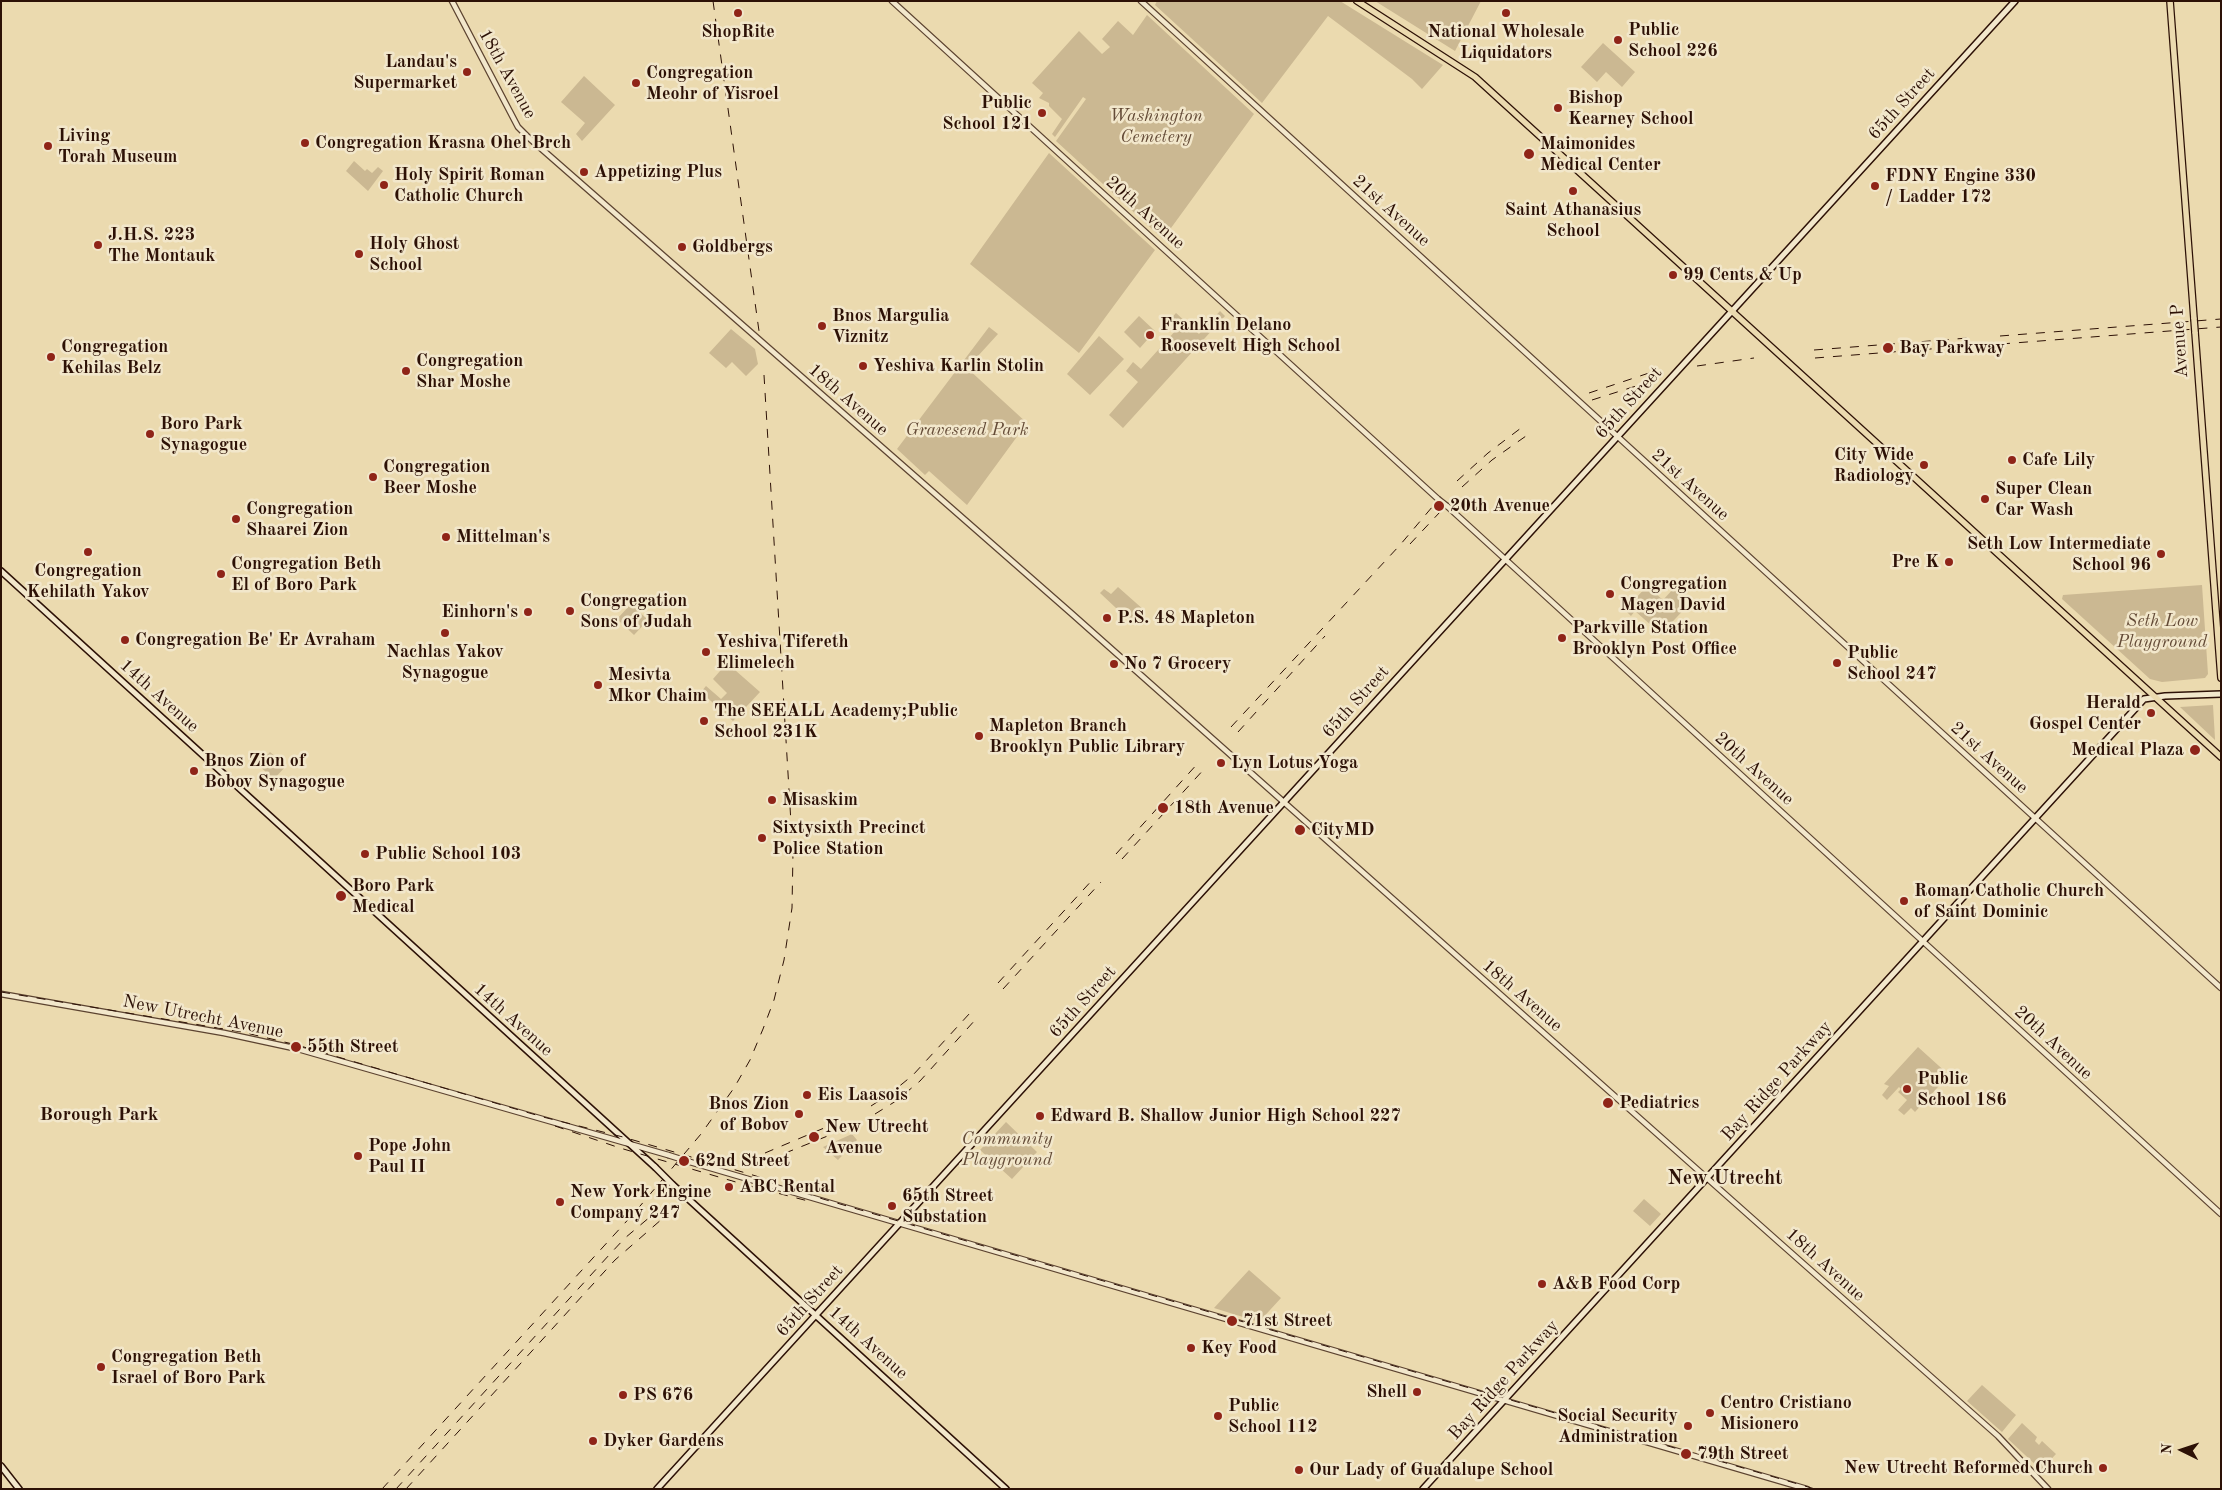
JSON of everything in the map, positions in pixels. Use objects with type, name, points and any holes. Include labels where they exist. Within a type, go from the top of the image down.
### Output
[{"type":"main road","points":[[1357,1],[1468,71],[2221,758]]},
{"type":"main road","name":"65th Street","points":[[657,1489],[2015,1]]},
{"type":"main road","name":"Avenue P","points":[[2170,1],[2221,678]]},
{"type":"main road","name":"14th Avenue","points":[[1,571],[1006,1489]]},
{"type":"main road","points":[[2154,696],[2221,694]]},
{"type":"main road","name":"Bay Ridge Parkway","points":[[1423,1489],[2144,699],[2154,696]]},
{"type":"main road","points":[[1,1466],[19,1489]]},
{"type":"street","name":"18th Avenue","points":[[452,1],[518,127],[528,138],[1071,613],[1998,1436],[2048,1489]]},
{"type":"street","name":"20th Avenue","points":[[892,1],[2221,1214]]},
{"type":"street","name":"21st Avenue","points":[[1141,1],[2221,988]]},
{"type":"street","name":"New Utrecht Avenue","points":[[1,994],[224,1033],[298,1049],[1807,1489]]},
{"type":"green space","name":"Washington Cemetery","points":[[1157,1],[1340,1],[1443,65],[1422,89],[1412,79],[1328,16],[1262,103],[1155,5]]},
{"type":"green space","points":[[1375,1],[1481,1],[1455,51]]},
{"type":"green space","name":"Washington Cemetery","points":[[1147,15],[1254,114],[1163,239],[1056,141],[1086,99],[1083,97],[1055,137],[1052,134],[1062,119],[1049,106],[1049,103],[1039,98],[1043,93],[1032,83],[1079,31],[1102,54],[1110,47],[1102,39],[1118,21],[1133,35]]},
{"type":"green space","points":[[1603,43],[1635,72],[1622,87],[1606,72],[1597,82],[1581,67]]},
{"type":"green space","points":[[584,76],[615,105],[582,141],[576,134],[585,123],[561,102]]},
{"type":"green space","name":"Washington Cemetery","points":[[1049,153],[1155,250],[1079,353],[970,264]]},
{"type":"green space","points":[[354,161],[365,171],[367,169],[372,173],[378,167],[383,171],[368,191],[346,171]]},
{"type":"green space","points":[[1220,311],[1225,316],[1123,428],[1109,415],[1138,382],[1126,371],[1133,362],[1141,369],[1176,330],[1168,322],[1176,313],[1199,334]]},
{"type":"green space","points":[[1139,316],[1155,331],[1140,348],[1124,332]]},
{"type":"green space","name":"Gravesend Park","points":[[989,327],[998,334],[967,368],[1027,423],[967,505],[929,471],[925,475],[897,449]]},
{"type":"green space","points":[[731,329],[755,349],[758,364],[746,376],[732,362],[726,368],[709,353]]},
{"type":"green space","points":[[1099,336],[1124,359],[1090,395],[1067,374]]},
{"type":"green space","name":"Seth Low Playground","points":[[2202,585],[2208,674],[2205,678],[2162,682],[2150,679],[2062,599],[2063,595]]},
{"type":"green space","points":[[1647,586],[1663,600],[1674,588],[1691,602],[1661,634],[1635,611],[1631,616],[1625,610]]},
{"type":"green space","points":[[1118,587],[1144,610],[1132,623],[1100,593],[1104,589],[1111,594]]},
{"type":"green space","points":[[631,604],[648,620],[634,635],[617,619]]},
{"type":"green space","points":[[727,663],[760,692],[733,721],[701,692],[706,686],[721,699],[727,693],[713,679]]},
{"type":"green space","points":[[2213,705],[2215,739],[2215,740],[2180,707]]},
{"type":"green space","points":[[270,752],[286,766],[274,779],[258,765]]},
{"type":"green space","name":"Public School 186","points":[[1918,1047],[1949,1075],[1915,1112],[1911,1108],[1904,1115],[1898,1110],[1907,1100],[1898,1092],[1901,1089],[1899,1087],[1887,1100],[1882,1095],[1889,1086],[1884,1084]]},
{"type":"green space","name":"Community Playground","points":[[1006,1122],[1037,1152],[1012,1179],[980,1150]]},
{"type":"green space","points":[[852,1134],[857,1140],[838,1160],[823,1147]]},
{"type":"green space","points":[[1644,1199],[1661,1214],[1650,1226],[1633,1211]]},
{"type":"green space","points":[[1249,1270],[1281,1298],[1259,1322],[1214,1308]]},
{"type":"green space","points":[[1982,1385],[2016,1415],[2002,1432],[1967,1401]]},
{"type":"green space","points":[[2022,1423],[2037,1437],[2035,1441],[2039,1445],[2042,1441],[2056,1454],[2041,1470],[2008,1439]]},
{"type":"railway","points":[[713,1],[759,331]]},
{"type":"railway","points":[[2000,336],[2221,319]]},
{"type":"railway","points":[[2001,344],[2221,327]]},
{"type":"railway","points":[[1814,350],[1968,338]]},
{"type":"railway","points":[[1815,358],[1969,346]]},
{"type":"railway","points":[[1697,366],[1754,358]]},
{"type":"railway","points":[[1589,393],[1655,371]]},
{"type":"railway","points":[[764,375],[791,823]]},
{"type":"railway","points":[[1592,400],[1655,380]]},
{"type":"railway","points":[[1457,481],[1488,453],[1521,428]]},
{"type":"railway","points":[[1462,487],[1492,460],[1526,436]]},
{"type":"railway","points":[[1231,727],[1400,545],[1433,506]]},
{"type":"railway","points":[[1410,544],[1440,512]]},
{"type":"railway","points":[[1238,732],[1325,636]]},
{"type":"railway","points":[[1116,854],[1199,762]]},
{"type":"railway","points":[[1122,859],[1206,767]]},
{"type":"railway","points":[[382,1489],[635,1212],[701,1134],[734,1088],[750,1060],[774,1000],[784,960],[792,908],[793,853]]},
{"type":"railway","points":[[998,983],[1095,877]]},
{"type":"railway","points":[[1003,989],[1101,882]]},
{"type":"railway","points":[[1,992],[242,1032],[297,1045],[543,1117],[623,1137],[756,1176],[823,1199],[1815,1489]]},
{"type":"railway","points":[[871,1106],[913,1075],[970,1013]]},
{"type":"railway","points":[[875,1114],[896,1101],[920,1081],[976,1019]]},
{"type":"railway","points":[[765,1153],[836,1123]]},
{"type":"railway","points":[[555,1126],[620,1148],[746,1185],[812,1202]]},
{"type":"railway","points":[[768,1160],[840,1131]]},
{"type":"railway","points":[[396,1489],[625,1238],[657,1211]]},
{"type":"railway","points":[[406,1489],[615,1260],[662,1219]]},
{"type":"place","name":"ShopRite","points":[[738,13]]},
{"type":"place","name":"National Wholesale Liquidators","points":[[1506,13]]},
{"type":"place","name":"Public School 226","points":[[1618,40]]},
{"type":"place","name":"Landau's Supermarket","points":[[467,72]]},
{"type":"place","name":"Congregation Meohr of Yisroel","points":[[636,83]]},
{"type":"place","name":"Bishop Kearney School","points":[[1558,108]]},
{"type":"place","name":"Public School 121","points":[[1042,113]]},
{"type":"place","name":"Congregation Krasna Ohel Brch","points":[[305,143]]},
{"type":"place","name":"Living Torah Museum","points":[[48,146]]},
{"type":"place","name":"Maimonides Medical Center","points":[[1529,154]]},
{"type":"place","name":"Appetizing Plus","points":[[584,172]]},
{"type":"place","name":"Holy Spirit Roman Catholic Church","points":[[384,185]]},
{"type":"place","name":"FDNY Engine 330 / Ladder 172","points":[[1875,186]]},
{"type":"place","name":"Saint Athanasius School","points":[[1573,191]]},
{"type":"place","name":"J.H.S. 223 The Montauk","points":[[98,245]]},
{"type":"place","name":"Goldbergs","points":[[682,247]]},
{"type":"place","name":"Holy Ghost School","points":[[359,254]]},
{"type":"place","name":"99 Cents & Up","points":[[1673,275]]},
{"type":"place","name":"Bnos Margulia Viznitz","points":[[822,326]]},
{"type":"place","name":"Franklin Delano Roosevelt High School","points":[[1150,335]]},
{"type":"place","name":"Bay Parkway","points":[[1888,348]]},
{"type":"place","name":"Congregation Kehilas Belz","points":[[51,357]]},
{"type":"place","name":"Yeshiva Karlin Stolin","points":[[863,366]]},
{"type":"place","name":"Congregation Shar Moshe","points":[[406,371]]},
{"type":"place","name":"Boro Park Synagogue","points":[[150,434]]},
{"type":"place","name":"Cafe Lily","points":[[2012,460]]},
{"type":"place","name":"City Wide Radiology","points":[[1924,465]]},
{"type":"place","name":"Congregation Beer Moshe","points":[[373,477]]},
{"type":"place","name":"Super Clean Car Wash","points":[[1985,499]]},
{"type":"place","name":"20th Avenue","points":[[1439,506]]},
{"type":"place","name":"Congregation Shaarei Zion","points":[[236,519]]},
{"type":"place","name":"Mittelman's","points":[[446,537]]},
{"type":"place","name":"Congregation Kehilath Yakov","points":[[88,552]]},
{"type":"place","name":"Seth Low Intermediate School 96","points":[[2161,554]]},
{"type":"place","name":"Pre K","points":[[1949,562]]},
{"type":"place","name":"Congregation Beth El of Boro Park","points":[[221,574]]},
{"type":"place","name":"Congregation Magen David","points":[[1610,594]]},
{"type":"place","name":"Congregation Sons of Judah","points":[[570,611]]},
{"type":"place","name":"Einhorn's","points":[[528,612]]},
{"type":"place","name":"P.S. 48 Mapleton","points":[[1107,618]]},
{"type":"place","name":"Nachlas Yakov Synagogue","points":[[445,633]]},
{"type":"place","name":"Parkville Station Brooklyn Post Office","points":[[1562,638]]},
{"type":"place","name":"Congregation Be' Er Avraham","points":[[125,640]]},
{"type":"place","name":"Yeshiva Tifereth Elimelech","points":[[706,652]]},
{"type":"place","name":"Public School 247","points":[[1837,663]]},
{"type":"place","name":"No 7 Grocery","points":[[1114,664]]},
{"type":"place","name":"Mesivta Mkor Chaim","points":[[598,685]]},
{"type":"place","name":"Herald Gospel Center","points":[[2151,713]]},
{"type":"place","name":"The SEEALL Academy;Public School 231K","points":[[704,721]]},
{"type":"place","name":"Mapleton Branch Brooklyn Public Library","points":[[979,736]]},
{"type":"place","name":"Medical Plaza","points":[[2195,750]]},
{"type":"place","name":"Lyn Lotus Yoga","points":[[1221,763]]},
{"type":"place","name":"Bnos Zion of Bobov Synagogue","points":[[194,771]]},
{"type":"place","name":"Misaskim","points":[[772,800]]},
{"type":"place","name":"18th Avenue","points":[[1163,808]]},
{"type":"place","name":"CityMD","points":[[1300,830]]},
{"type":"place","name":"Sixtysixth Precinct Police Station","points":[[762,838]]},
{"type":"place","name":"Public School 103","points":[[365,854]]},
{"type":"place","name":"Boro Park Medical","points":[[341,896]]},
{"type":"place","name":"Roman Catholic Church of Saint Dominic","points":[[1904,901]]},
{"type":"place","name":"55th Street","points":[[296,1047]]},
{"type":"place","name":"Public School 186","points":[[1907,1089]]},
{"type":"place","name":"Eis Laasois","points":[[807,1095]]},
{"type":"place","name":"Pediatrics","points":[[1608,1103]]},
{"type":"place","name":"Bnos Zion of Bobov","points":[[799,1114]]},
{"type":"place","name":"Edward B. Shallow Junior High School 227","points":[[1040,1116]]},
{"type":"place","name":"New Utrecht Avenue","points":[[814,1137]]},
{"type":"place","name":"Pope John Paul II","points":[[358,1156]]},
{"type":"place","name":"62nd Street","points":[[684,1161]]},
{"type":"place","name":"ABC Rental","points":[[729,1187]]},
{"type":"place","name":"New York Engine Company 247","points":[[560,1202]]},
{"type":"place","name":"65th Street Substation","points":[[892,1206]]},
{"type":"place","name":"A&B Food Corp","points":[[1542,1284]]},
{"type":"place","name":"71st Street","points":[[1232,1321]]},
{"type":"place","name":"Key Food","points":[[1191,1348]]},
{"type":"place","name":"Congregation Beth Israel of Boro Park","points":[[101,1367]]},
{"type":"place","name":"Shell","points":[[1417,1392]]},
{"type":"place","name":"PS 676","points":[[623,1395]]},
{"type":"place","name":"Centro Cristiano Misionero","points":[[1710,1413]]},
{"type":"place","name":"Public School 112","points":[[1218,1416]]},
{"type":"place","name":"Social Security Administration","points":[[1688,1426]]},
{"type":"place","name":"Dyker Gardens","points":[[593,1441]]},
{"type":"place","name":"79th Street","points":[[1686,1454]]},
{"type":"place","name":"New Utrecht Reformed Church","points":[[2103,1468]]},
{"type":"place","name":"Our Lady of Guadalupe School","points":[[1299,1470]]},
{"type":"district","name":"Borough Park","points":[[99,1115]]},
{"type":"district","name":"New Utrecht","points":[[1725,1179]]}]
